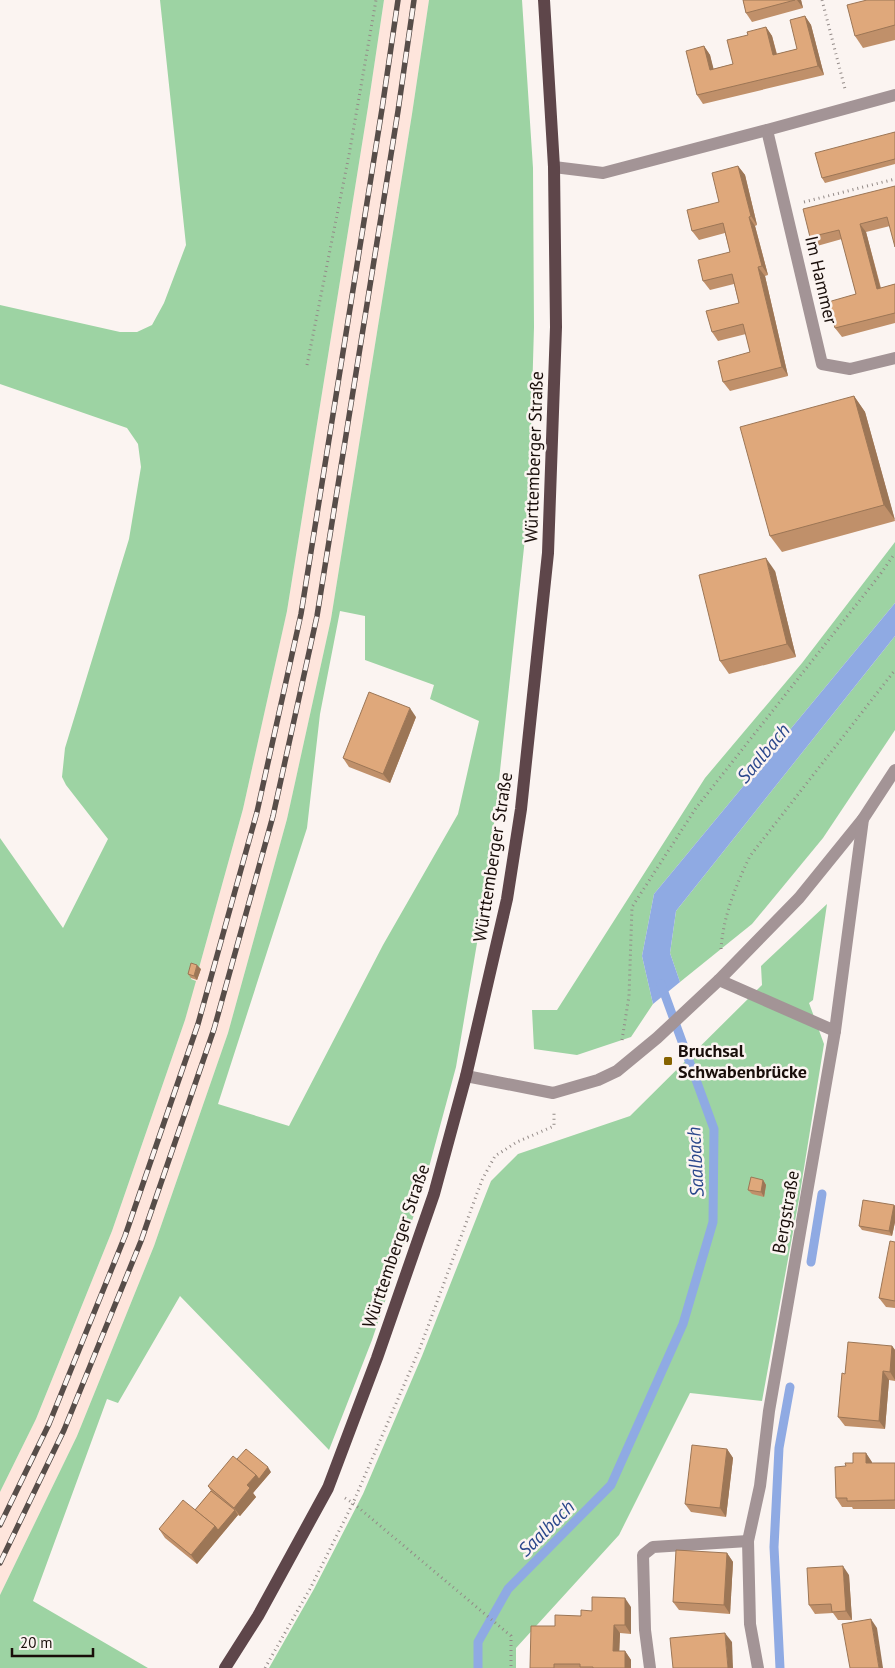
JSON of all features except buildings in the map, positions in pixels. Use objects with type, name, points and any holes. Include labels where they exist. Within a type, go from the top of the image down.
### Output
[{"type":"main road","name":"Württemberger Straße","points":[[225,1668],[258,1616],[328,1488],[376,1358],[434,1194],[466,1076],[507,899],[521,809],[548,553],[556,327],[554,167],[544,0]]},
{"type":"street","points":[[554,167],[603,173],[895,95]]},
{"type":"street","name":"Im Hammer","points":[[767,130],[822,364],[850,369],[895,358]]},
{"type":"street","name":"Bergstraße","points":[[758,1668],[750,1624],[748,1542],[760,1486],[769,1411],[835,1031],[863,819],[895,770]]},
{"type":"street","points":[[466,1076],[553,1093],[598,1080],[617,1070],[657,1038],[719,980],[799,898],[863,819]]},
{"type":"street","points":[[719,980],[835,1031]]},
{"type":"street","points":[[650,1668],[646,1630],[643,1555],[653,1547],[748,1542]]},
{"type":"path","points":[[307,365],[349,155],[376,0]]},
{"type":"path","points":[[822,0],[850,107]]},
{"type":"path","points":[[786,206],[895,179]]},
{"type":"path","points":[[617,1070],[629,996],[632,906],[696,808],[879,576],[895,553]]},
{"type":"path","points":[[719,980],[722,932],[738,881],[750,856],[895,670]]},
{"type":"path","points":[[265,1668],[311,1587],[353,1503],[420,1348],[482,1180],[495,1156],[517,1142],[554,1126],[553,1093]]},
{"type":"path","points":[[328,1488],[353,1503],[473,1602],[511,1636],[511,1668]]},
{"type":"shaded area","points":[[384,0],[429,0],[331,619],[287,819],[228,1033],[154,1246],[77,1436],[0,1595],[0,1492],[36,1419],[112,1231],[185,1020],[195,980],[191,979],[194,967],[199,968],[243,809],[287,611]]},
{"type":"green space","points":[[160,0],[384,0],[287,611],[243,809],[199,968],[194,967],[191,979],[196,981],[185,1020],[112,1231],[36,1419],[0,1492],[0,838],[63,928],[108,839],[66,785],[62,777],[65,748],[129,539],[141,467],[138,444],[127,428],[0,384],[0,305],[120,332],[137,332],[152,325],[164,303],[186,245]]},
{"type":"green space","points":[[429,0],[522,0],[533,168],[534,327],[529,501],[485,896],[456,1067],[425,1182],[372,1340],[329,1450],[180,1296],[118,1403],[107,1399],[33,1601],[148,1668],[0,1668],[0,1595],[77,1436],[154,1246],[228,1033],[287,819],[331,619]],"holes":[[[340,611],[365,616],[365,660],[434,685],[430,699],[479,721],[458,814],[383,945],[289,1126],[218,1104],[307,828],[320,714]]]},
{"type":"green space","points":[[895,542],[895,603],[654,894],[642,956],[653,1004],[631,1037],[577,1055],[534,1049],[532,1010],[557,1010],[705,778],[802,663]]},
{"type":"green space","points":[[895,636],[895,730],[823,838],[752,924],[680,982],[670,953],[676,911]]},
{"type":"green space","points":[[827,904],[813,1000],[809,1003],[824,1044],[799,1199],[762,1401],[690,1393],[619,1535],[516,1648],[516,1668],[269,1668],[314,1589],[363,1494],[422,1356],[491,1181],[518,1154],[630,1116],[762,985],[761,966]]},
{"type":"water","points":[[895,603],[895,636],[676,911],[670,953],[680,982],[653,1004],[642,956],[654,894]]},
{"type":"waterway","name":"Saalbach","points":[[478,1668],[478,1642],[508,1589],[611,1485],[683,1324],[713,1222],[714,1129],[661,984]]},
{"type":"waterway","points":[[811,1262],[822,1194]]},
{"type":"waterway","points":[[780,1668],[774,1547],[779,1448],[790,1387]]},
{"type":"railway","points":[[0,1525],[49,1424],[125,1236],[198,1024],[257,812],[301,614],[398,0]]},
{"type":"railway","points":[[0,1563],[64,1430],[141,1241],[214,1029],[273,816],[317,616],[414,0]]},
{"type":"place","name":"Bruchsal Schwabenbrücke","points":[[668,1061]]}]
